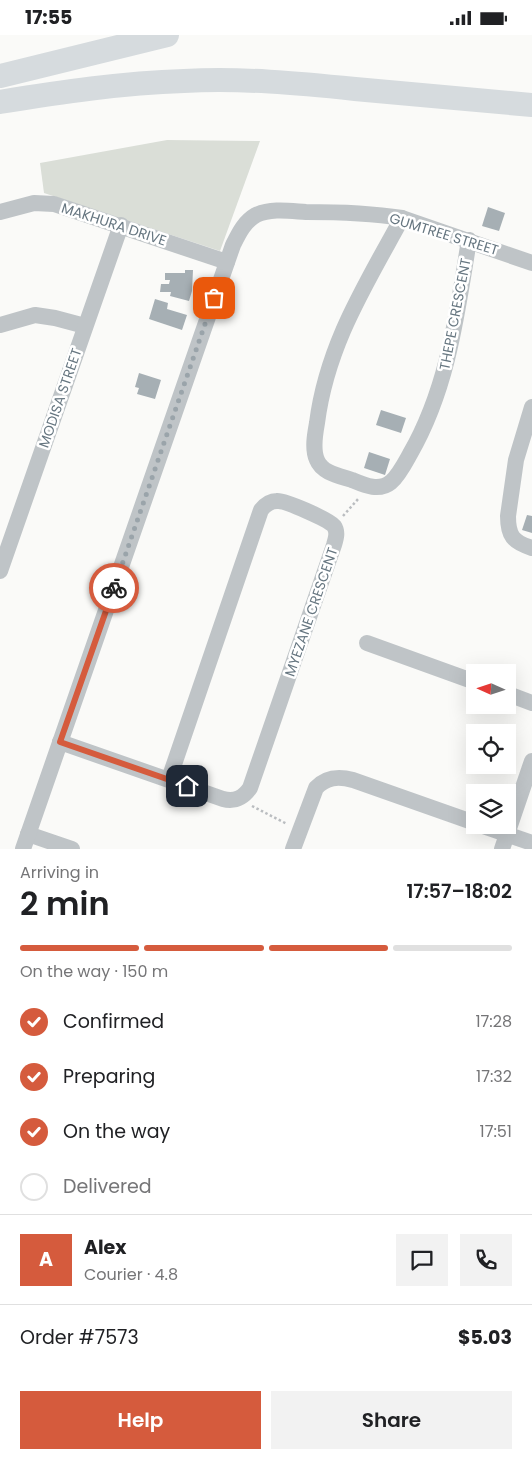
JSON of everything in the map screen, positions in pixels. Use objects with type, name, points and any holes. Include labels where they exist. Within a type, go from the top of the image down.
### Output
[{"type":"highway","points":[[0,76],[167,35]]},
{"type":"highway","points":[[0,103],[62,92],[132,84],[231,81],[302,84],[532,105]]},
{"type":"street","name":"MAKHURA DRIVE","points":[[0,212],[29,204],[54,204],[227,262]]},
{"type":"street","name":"GUMTREE STREET","points":[[227,262],[240,230],[252,218],[266,213],[347,212],[402,218],[532,263]]},
{"type":"street","points":[[373,487],[338,476],[324,469],[315,454],[315,439],[323,386],[343,329],[402,218]]},
{"type":"street","name":"MODISA STREET","points":[[0,571],[121,225]]},
{"type":"street","name":"THEPE CRESCENT","points":[[373,487],[385,485],[395,478],[427,421],[449,356],[469,241]]},
{"type":"street","points":[[72,849],[26,842],[227,262]]},
{"type":"street","points":[[0,325],[35,315],[55,317],[85,326]]},
{"type":"street","points":[[532,407],[516,460],[510,491],[508,524],[514,540],[532,548]]},
{"type":"street","name":"MYEZANE CRESCENT","points":[[169,779],[261,510],[268,503],[280,501],[322,518],[335,528],[336,533],[334,545],[250,788],[240,798]]},
{"type":"street","points":[[367,643],[466,679]]},
{"type":"street","points":[[516,697],[532,703]]},
{"type":"street","points":[[60,742],[223,799],[231,801],[240,798]]},
{"type":"street","points":[[505,842],[532,761]]},
{"type":"street","points":[[293,849],[316,788],[322,782],[337,778],[353,780],[466,820]]},
{"type":"street","points":[[493,834],[505,842],[532,843]]},
{"type":"path","points":[[335,528],[348,508],[361,495],[373,487]]},
{"type":"path","points":[[240,798],[259,811],[300,831]]},
{"type":"shaded area","points":[[167,140],[260,141],[220,251],[44,193],[40,163]]},
{"type":"building","points":[[488,207],[505,213],[499,231],[482,226]]},
{"type":"building","points":[[185,270],[193,270],[192,291],[189,301],[170,296],[171,292],[160,292],[161,284],[169,284],[170,280],[165,280],[165,273],[185,273]]},
{"type":"building","points":[[155,299],[168,303],[167,309],[187,315],[182,330],[149,319]]},
{"type":"building","points":[[139,373],[161,380],[155,399],[137,394],[139,388],[135,387]]},
{"type":"building","points":[[381,410],[406,418],[401,433],[376,425]]},
{"type":"building","points":[[369,452],[390,459],[385,475],[364,468]]},
{"type":"building","points":[[527,515],[532,516],[532,533],[522,530]]},
{"type":"way so far","points":[[114,588],[214,298]]},
{"type":"route","points":[[114,588],[60,742],[187,786]]}]
